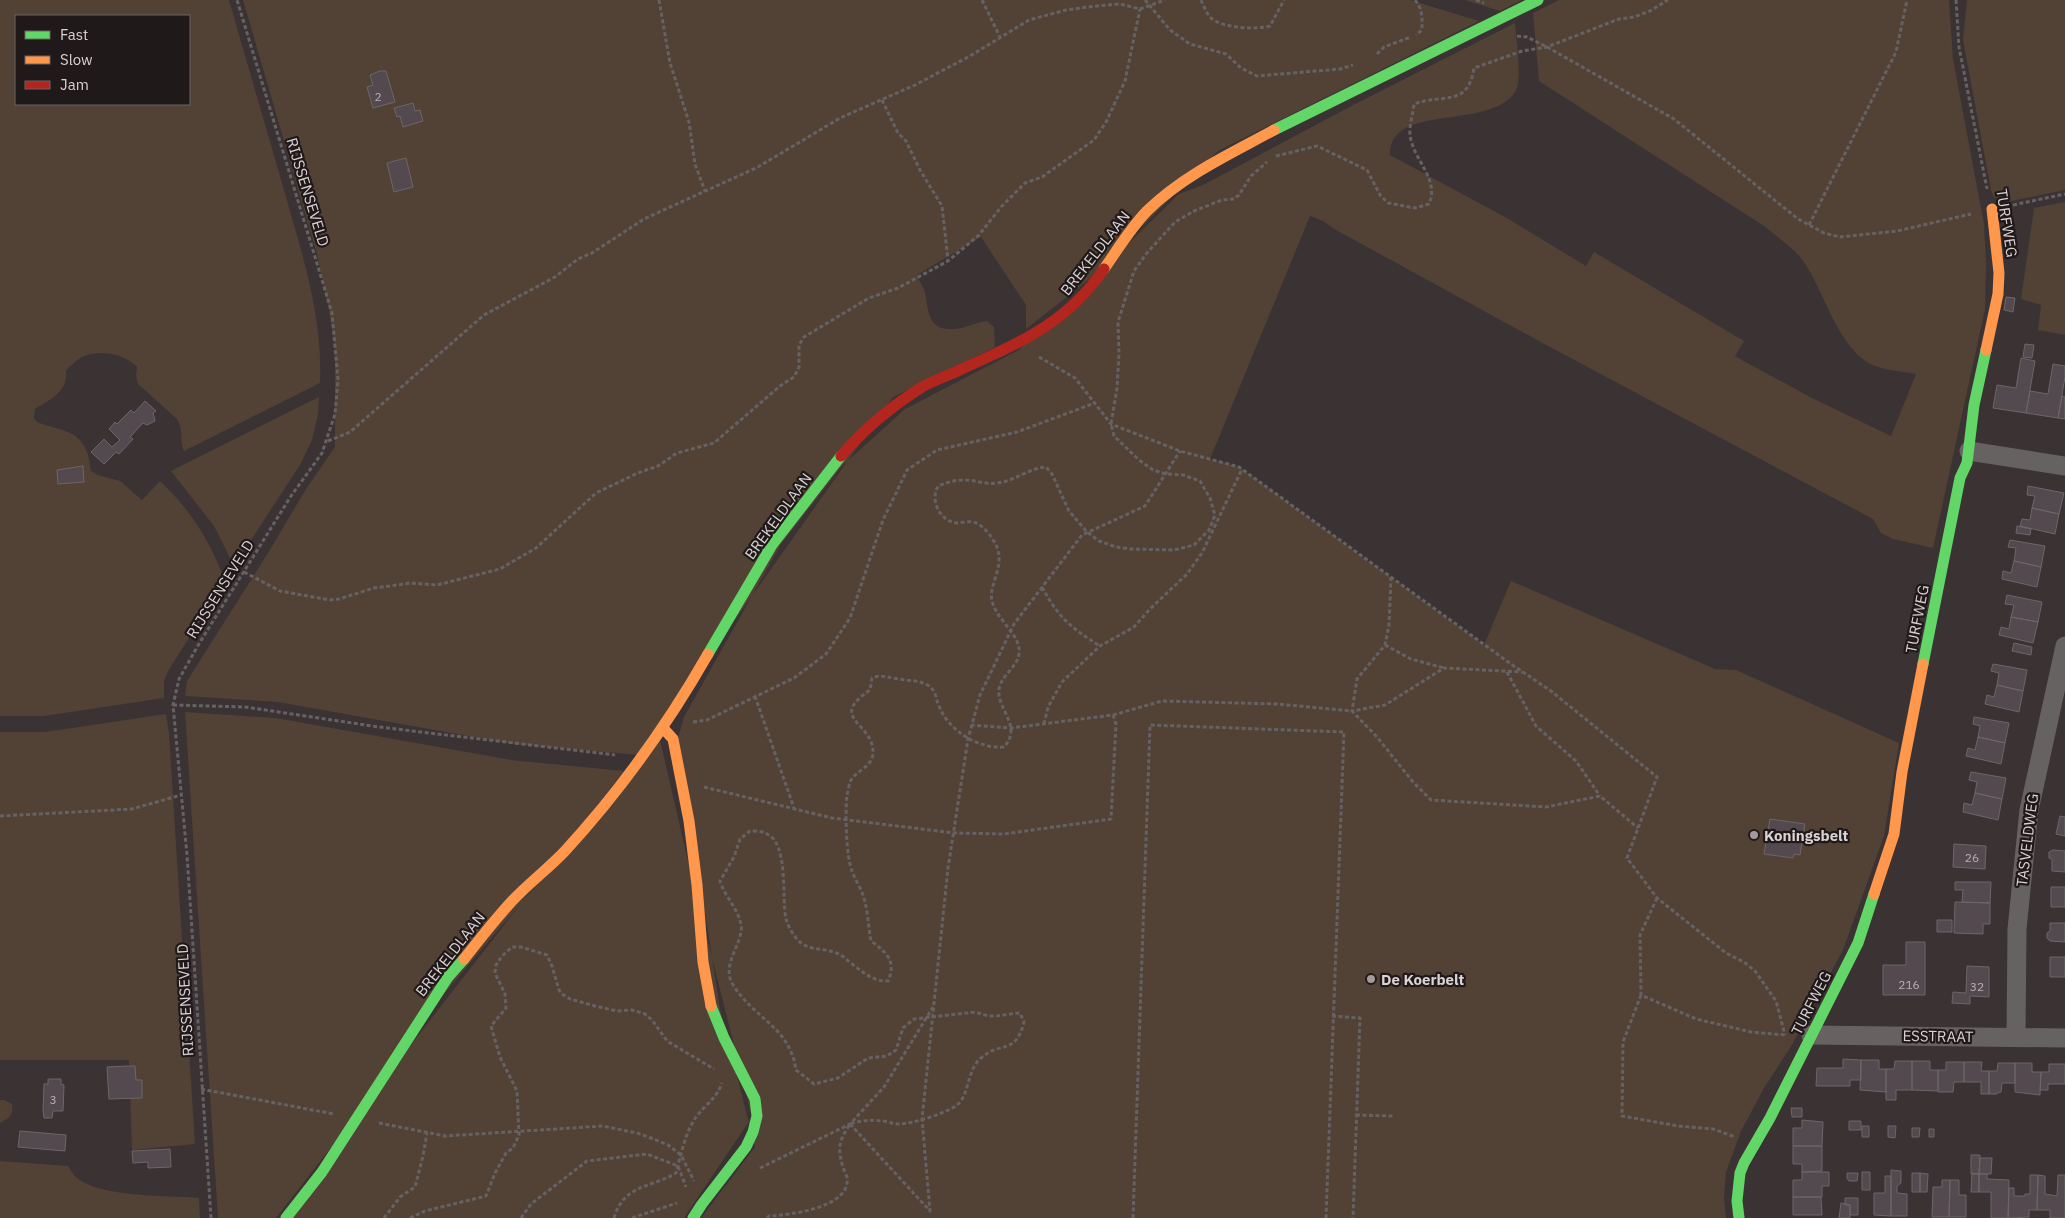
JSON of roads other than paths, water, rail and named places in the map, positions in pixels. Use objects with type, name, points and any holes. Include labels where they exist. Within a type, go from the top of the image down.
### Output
[{"type":"street","name":"BREKELDLAAN","points":[[286,1218],[322,1172],[448,976],[513,900],[538,878],[597,814],[663,728],[683,698],[772,545],[853,442],[878,418],[923,387],[1044,329],[1074,306],[1098,278],[1146,212],[1196,172],[1284,125],[1538,0]]},
{"type":"street","name":"TURFWEG","points":[[1739,1218],[1737,1201],[1740,1173],[1858,943],[1894,834],[1902,772],[1960,478],[1967,463],[1974,405],[1998,294],[1999,273],[1992,209]]},
{"type":"street","points":[[1969,451],[2065,466]]},
{"type":"street","name":"TASVELDWEG","points":[[2016,1037],[2017,928],[2029,810],[2065,646]]},
{"type":"street","points":[[663,728],[673,739],[694,854],[703,962],[708,995],[715,1017],[755,1099],[758,1109],[756,1128],[751,1140],[708,1193],[693,1218]]},
{"type":"street","name":"ESSTRAAT","points":[[1811,1035],[2065,1038]]},
{"type":"place","name":"Koningsbelt","points":[[1754,835]]},
{"type":"place","name":"De Koerbelt","points":[[1371,979]]}]
